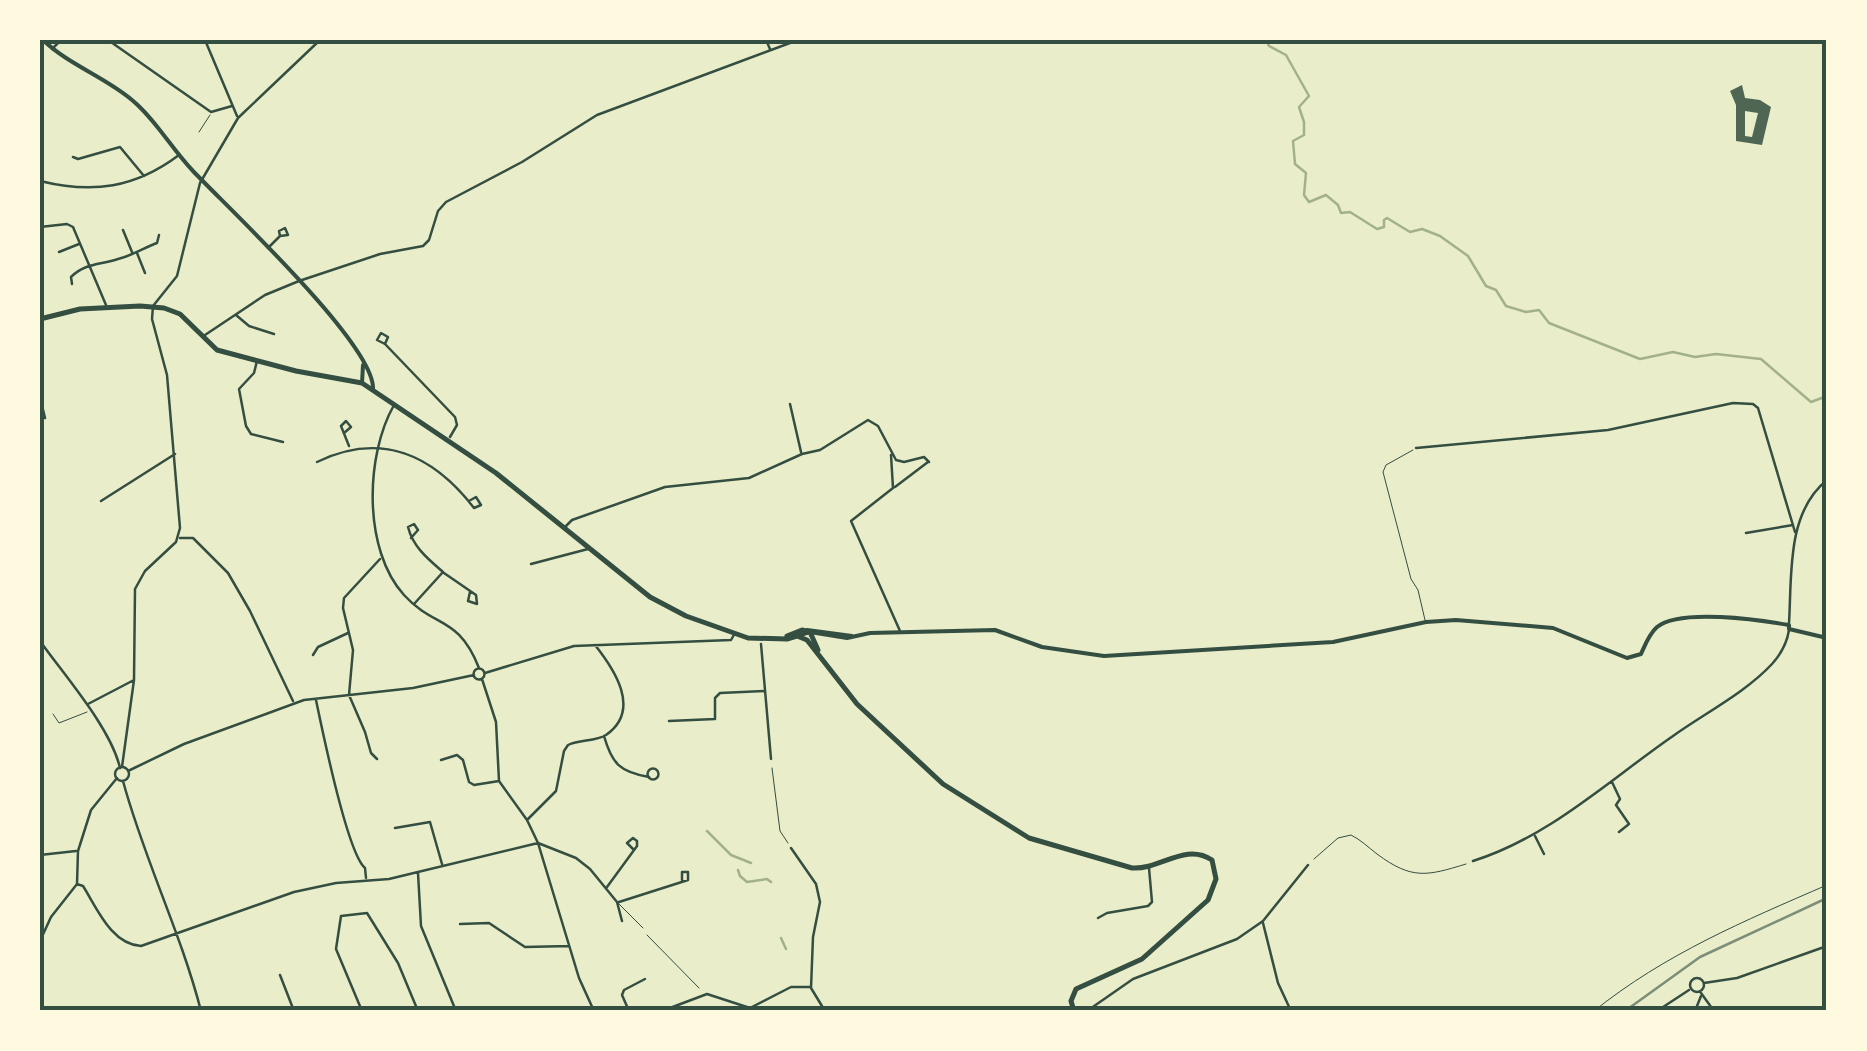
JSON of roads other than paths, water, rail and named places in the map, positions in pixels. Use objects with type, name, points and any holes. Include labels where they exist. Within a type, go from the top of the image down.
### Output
[{"type":"main road","points":[[40,318],[107,307],[153,306],[180,314],[216,350],[362,383],[496,473],[654,600],[686,616],[761,642],[803,633],[816,636]]},
{"type":"main road","points":[[803,633],[816,636]]},
{"type":"main road","points":[[816,636],[838,684],[943,784],[1029,838],[1132,868],[1148,867],[1189,852],[1202,853],[1212,860],[1213,893],[1142,958],[1076,989],[1071,1001],[1074,1011]]},
{"type":"street","points":[[43,40],[136,103],[179,155],[330,314],[370,371],[373,388]]},
{"type":"street","points":[[52,48],[61,40]]},
{"type":"street","points":[[108,40],[212,112],[232,106]]},
{"type":"street","points":[[205,40],[238,118]]},
{"type":"street","points":[[40,941],[50,916],[77,884],[78,850],[91,810],[121,768],[134,680],[135,590],[145,570],[178,538],[181,515],[167,375],[152,318],[153,306],[177,276],[202,179],[238,118],[320,40]]},
{"type":"street","points":[[766,40],[770,50]]},
{"type":"street","points":[[201,338],[264,295],[299,280],[380,254],[423,246],[430,240],[438,210],[460,192],[522,162],[598,115],[798,40]]},
{"type":"street","points":[[73,156],[78,159],[120,146],[145,177]]},
{"type":"street","points":[[40,181],[99,189],[145,177],[179,155]]},
{"type":"street","points":[[40,228],[69,224],[81,243],[107,307]]},
{"type":"street","points":[[123,230],[145,273]]},
{"type":"street","points":[[72,284],[71,277],[90,265],[157,243],[158,235]]},
{"type":"street","points":[[268,248],[280,236]]},
{"type":"street","points":[[59,252],[81,243]]},
{"type":"street","points":[[235,314],[249,326],[274,334]]},
{"type":"street","points":[[385,344],[455,417],[457,426],[449,441]]},
{"type":"street","points":[[362,360],[362,383]]},
{"type":"street","points":[[257,361],[254,373],[239,389],[246,426],[250,434],[282,442]]},
{"type":"street","points":[[40,397],[45,418]]},
{"type":"street","points":[[1416,448],[1608,430],[1733,403],[1753,404],[1758,408],[1794,524],[1789,627],[1782,651],[1764,671],[1534,835],[1473,862]]},
{"type":"street","points":[[395,404],[381,447],[372,512],[382,559],[394,583],[414,604],[458,631],[485,673]]},
{"type":"street","points":[[790,404],[802,454]]},
{"type":"street","points":[[565,528],[572,520],[647,492],[682,484],[749,478],[820,450],[868,420],[878,426],[891,454],[892,488]]},
{"type":"street","points":[[344,433],[350,448]]},
{"type":"street","points":[[318,462],[350,448],[381,447],[399,452],[456,484],[469,501]]},
{"type":"street","points":[[101,501],[175,454]]},
{"type":"street","points":[[891,454],[904,462],[924,457],[929,462],[851,522],[900,632]]},
{"type":"street","points":[[1795,532],[1814,494],[1827,480]]},
{"type":"street","points":[[1746,533],[1794,524]]},
{"type":"street","points":[[178,538],[192,538],[228,572],[294,704]]},
{"type":"street","points":[[412,538],[425,556],[470,592]]},
{"type":"street","points":[[532,564],[590,548]]},
{"type":"street","points":[[376,759],[370,754],[366,732],[349,695],[353,650],[343,608],[344,598],[382,559]]},
{"type":"street","points":[[414,604],[443,572]]},
{"type":"street","points":[[803,633],[852,636],[995,630],[1042,647],[1104,656],[1333,642],[1426,622],[1456,620],[1554,628],[1626,658],[1640,654],[1656,628],[1674,619],[1763,620],[1827,638]]},
{"type":"street","points":[[313,655],[318,647],[349,632]]},
{"type":"street","points":[[594,1011],[569,946],[538,843],[499,781],[496,722],[482,679],[485,673],[574,646],[731,640],[736,633]]},
{"type":"street","points":[[40,641],[90,710],[121,768],[128,772]]},
{"type":"street","points":[[761,642],[771,760]]},
{"type":"street","points":[[527,820],[556,791],[568,745],[604,736],[619,720],[622,694],[614,667],[595,644]]},
{"type":"street","points":[[128,772],[184,744],[294,704],[316,698],[413,688],[474,675],[480,668]]},
{"type":"street","points":[[474,675],[482,679]]},
{"type":"street","points":[[86,705],[134,680]]},
{"type":"street","points":[[669,722],[715,719],[714,701],[720,693],[766,691]]},
{"type":"street","points":[[316,698],[346,823],[367,881]]},
{"type":"street","points":[[604,736],[614,765],[626,773],[648,777]]},
{"type":"street","points":[[441,760],[457,755],[463,760],[468,782],[474,785],[499,781]]},
{"type":"street","points":[[124,781],[128,772]]},
{"type":"street","points":[[117,778],[124,781],[174,934],[191,971],[201,1011]]},
{"type":"street","points":[[1611,780],[1620,800],[1616,805],[1630,824],[1619,832]]},
{"type":"street","points":[[395,828],[430,822],[442,866]]},
{"type":"street","points":[[1534,835],[1544,854]]},
{"type":"street","points":[[77,884],[83,886],[124,941],[141,946],[294,892],[418,872],[538,843],[576,858],[618,902],[622,921]]},
{"type":"street","points":[[791,848],[816,884],[820,902],[820,918],[813,936],[812,988],[824,1011]]},
{"type":"street","points":[[606,888],[632,849]]},
{"type":"street","points":[[40,855],[78,850]]},
{"type":"street","points":[[1087,1011],[1134,979],[1227,945],[1263,922],[1308,865]]},
{"type":"street","points":[[1098,918],[1152,902],[1148,867]]},
{"type":"street","points":[[418,872],[421,926],[456,1011]]},
{"type":"street","points":[[618,902],[682,880]]},
{"type":"street","points":[[362,1011],[336,949],[341,916],[367,913],[398,963],[418,1011]]},
{"type":"street","points":[[1263,922],[1278,983],[1291,1011]]},
{"type":"street","points":[[460,924],[489,923],[525,947],[569,946]]},
{"type":"street","points":[[1704,984],[1737,978],[1827,946]]},
{"type":"street","points":[[280,975],[294,1011]]},
{"type":"street","points":[[629,1011],[622,995],[624,990],[645,978]]},
{"type":"street","points":[[1657,1011],[1690,989],[1693,978],[1700,978],[1704,984]]},
{"type":"street","points":[[1694,1011],[1704,984]]},
{"type":"street","points":[[662,1011],[707,994],[750,1008],[791,986],[812,988]]},
{"type":"street","points":[[1690,989],[1701,993],[1714,1011]]},
{"type":"lane","points":[[199,132],[212,112]]},
{"type":"lane","points":[[1416,448],[1386,465],[1383,472],[1426,622]]},
{"type":"lane","points":[[53,714],[59,723],[90,710]]},
{"type":"lane","points":[[618,902],[643,928]]},
{"type":"waterway","points":[[1267,40],[1269,46],[1286,55],[1309,96],[1299,107],[1304,135],[1293,141],[1295,164],[1306,173],[1304,195],[1309,202],[1326,195],[1341,213],[1350,212],[1377,229],[1384,227],[1387,218],[1410,232],[1422,229],[1440,236],[1468,256],[1486,286],[1496,290],[1506,306],[1526,312],[1539,310],[1549,323],[1640,359],[1673,352],[1695,357],[1716,354],[1761,359],[1811,402],[1827,396]]},
{"type":"waterway","points":[[707,831],[731,855],[751,863]]},
{"type":"waterway","points":[[738,870],[747,882],[771,882]]},
{"type":"waterway","points":[[781,938],[786,949]]},
{"type":"railway","points":[[1625,1011],[1700,957],[1827,898]]}]
